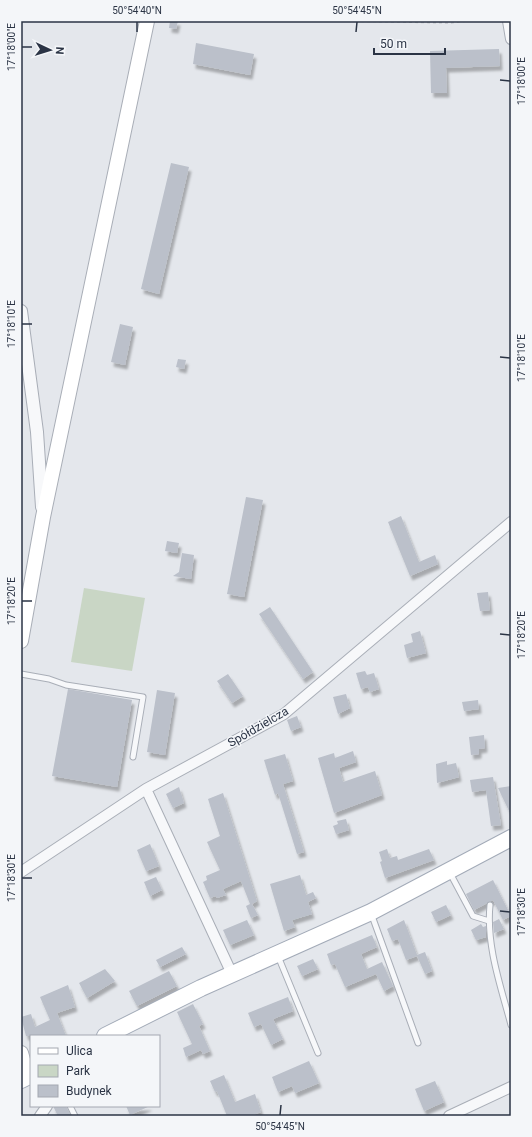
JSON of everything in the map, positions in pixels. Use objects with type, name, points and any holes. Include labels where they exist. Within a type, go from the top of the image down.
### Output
[{"type":"main road","points":[[21,641],[43,517],[147,21]]},
{"type":"main road","points":[[107,1035],[161,1007],[277,953],[371,912],[511,838]]},
{"type":"main road","points":[[21,1053],[27,1078]]},
{"type":"street","points":[[508,21],[511,39]]},
{"type":"street","points":[[21,311],[37,437],[43,517]]},
{"type":"street","points":[[37,437],[42,443],[47,445],[58,444]]},
{"type":"street","name":"Spółdzielcza","points":[[21,872],[146,789],[284,714],[511,522]]},
{"type":"street","points":[[146,789],[232,974]]},
{"type":"street","points":[[449,1116],[511,1087]]},
{"type":"street","points":[[40,1116],[46,1107]]},
{"type":"lane","points":[[21,674],[49,679],[66,685],[143,697],[133,757]]},
{"type":"lane","points":[[448,870],[473,916],[489,921]]},
{"type":"lane","points":[[490,905],[489,921],[496,964],[511,1025]]},
{"type":"lane","points":[[371,912],[418,1043]]},
{"type":"lane","points":[[277,953],[318,1053]]},
{"type":"lane","points":[[70,1107],[75,1116]]},
{"type":"path","points":[[342,21],[450,23],[467,21]]},
{"type":"green space","points":[[84,588],[145,598],[132,671],[71,662]]},
{"type":"building","points":[[170,21],[178,21],[176,29],[169,28]]},
{"type":"building","points":[[196,43],[254,54],[250,75],[193,64]]},
{"type":"building","points":[[499,49],[500,66],[446,68],[447,93],[431,93],[430,51]]},
{"type":"building","points":[[171,163],[189,167],[159,294],[141,289]]},
{"type":"building","points":[[120,324],[133,327],[125,365],[111,362]]},
{"type":"building","points":[[178,359],[186,360],[184,369],[176,367]]},
{"type":"building","points":[[246,497],[263,500],[244,597],[227,594]]},
{"type":"building","points":[[401,516],[419,562],[435,555],[438,564],[410,576],[388,522]]},
{"type":"building","points":[[167,541],[179,543],[177,553],[165,551]]},
{"type":"building","points":[[182,553],[194,555],[191,579],[173,576],[179,572]]},
{"type":"building","points":[[488,592],[490,610],[480,611],[477,593]]},
{"type":"building","points":[[270,607],[313,672],[303,679],[259,614]]},
{"type":"building","points":[[420,631],[426,653],[407,658],[404,645],[413,642],[411,634]]},
{"type":"building","points":[[365,671],[367,675],[374,673],[379,689],[370,692],[368,687],[361,689],[356,673]]},
{"type":"building","points":[[228,674],[243,696],[232,703],[217,681]]},
{"type":"building","points":[[68,689],[132,700],[117,787],[52,776]]},
{"type":"building","points":[[157,690],[175,693],[165,755],[147,752]]},
{"type":"building","points":[[346,694],[350,708],[338,714],[333,697]]},
{"type":"building","points":[[478,700],[479,709],[464,711],[462,702]]},
{"type":"building","points":[[297,716],[301,727],[291,731],[287,720]]},
{"type":"building","points":[[484,735],[485,748],[479,749],[479,754],[471,755],[469,737]]},
{"type":"building","points":[[353,751],[356,762],[339,768],[343,782],[375,771],[382,795],[334,813],[318,758],[334,753],[335,758]]},
{"type":"building","points":[[285,754],[293,781],[283,784],[304,852],[297,854],[278,793],[275,795],[264,760]]},
{"type":"building","points":[[447,761],[447,765],[456,763],[459,777],[437,783],[436,764]]},
{"type":"building","points":[[493,777],[501,825],[491,826],[486,790],[472,792],[470,780]]},
{"type":"building","points":[[511,786],[511,815],[498,788]]},
{"type":"building","points":[[179,787],[184,803],[173,808],[166,794]]},
{"type":"building","points":[[223,793],[257,901],[252,904],[258,915],[251,918],[246,906],[250,904],[241,881],[223,889],[226,895],[217,898],[216,896],[210,898],[203,882],[207,880],[206,876],[220,870],[207,842],[220,836],[208,799]]},
{"type":"building","points":[[346,819],[349,830],[336,834],[333,826],[338,824],[337,821]]},
{"type":"building","points":[[150,844],[159,866],[146,871],[137,850]]},
{"type":"building","points":[[387,849],[390,858],[397,856],[398,860],[429,849],[434,860],[385,878],[380,862],[382,861],[379,852]]},
{"type":"building","points":[[300,875],[306,895],[313,892],[316,898],[308,902],[312,914],[292,920],[295,927],[284,931],[270,884]]},
{"type":"building","points":[[156,877],[162,890],[150,896],[144,882]]},
{"type":"building","points":[[493,880],[511,916],[503,920],[493,900],[474,910],[466,894]]},
{"type":"building","points":[[446,905],[451,915],[436,922],[431,912]]},
{"type":"building","points":[[499,919],[504,929],[494,933],[493,922]]},
{"type":"building","points":[[247,920],[254,935],[230,945],[223,930]]},
{"type":"building","points":[[404,920],[417,955],[425,952],[432,971],[425,974],[417,956],[406,960],[398,939],[392,941],[387,929]]},
{"type":"building","points":[[481,924],[483,927],[486,926],[486,937],[476,940],[471,930]]},
{"type":"building","points":[[372,935],[377,947],[361,954],[367,969],[382,962],[393,986],[384,991],[376,974],[345,987],[335,964],[331,965],[327,954]]},
{"type":"building","points":[[182,947],[186,954],[160,967],[156,960]]},
{"type":"building","points":[[313,959],[318,969],[302,976],[297,966]]},
{"type":"building","points":[[105,969],[115,981],[87,998],[79,983]]},
{"type":"building","points":[[169,971],[177,986],[137,1006],[129,991]]},
{"type":"building","points":[[68,985],[75,1007],[57,1013],[66,1035],[26,1036],[21,1017],[31,1014],[35,1027],[50,1020],[40,997]]},
{"type":"building","points":[[288,997],[293,1011],[273,1019],[283,1039],[271,1045],[261,1024],[254,1027],[248,1013]]},
{"type":"building","points":[[193,1004],[203,1024],[199,1026],[210,1051],[203,1054],[201,1050],[186,1057],[183,1048],[192,1044],[177,1012]]},
{"type":"building","points":[[309,1061],[319,1083],[295,1093],[292,1086],[278,1092],[272,1077]]},
{"type":"building","points":[[224,1075],[235,1102],[255,1094],[261,1112],[250,1116],[227,1116],[217,1091],[215,1092],[210,1081]]},
{"type":"building","points":[[435,1081],[444,1102],[424,1111],[415,1089]]},
{"type":"building","points":[[54,1107],[66,1107],[71,1116],[58,1116]]},
{"type":"building","points":[[126,1107],[148,1107],[130,1115]]}]
